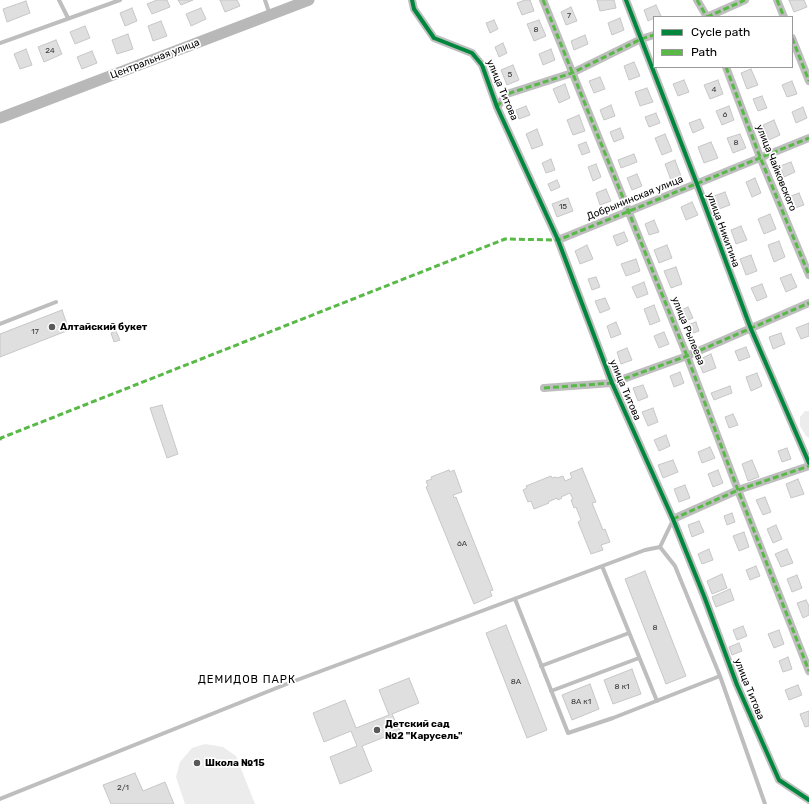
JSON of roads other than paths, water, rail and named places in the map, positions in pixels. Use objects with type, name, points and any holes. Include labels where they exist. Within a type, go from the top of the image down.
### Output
[{"type":"street","name":"Центральная улица","points":[[0,118],[309,0]]},
{"type":"street","name":"улица Титова","points":[[412,0],[414,9],[434,38],[472,53],[482,65],[497,107],[558,240],[612,383],[673,519],[704,596],[737,685],[779,780],[809,800]]},
{"type":"street","name":"улица Рылеева","points":[[544,0],[572,73],[687,356],[809,671]]},
{"type":"street","name":"улица Никитина","points":[[626,0],[698,184],[751,329],[809,463]]},
{"type":"street","points":[[697,0],[706,16]]},
{"type":"street","points":[[709,16],[745,0]]},
{"type":"street","points":[[777,0],[784,16]]},
{"type":"street","points":[[497,107],[507,94],[572,73],[641,39],[653,35]]},
{"type":"street","points":[[793,41],[809,81]]},
{"type":"street","name":"улица Чайковского","points":[[726,68],[760,157],[809,275]]},
{"type":"street","name":"Добрынинская улица","points":[[558,240],[809,138]]},
{"type":"street","points":[[544,388],[612,383],[687,356],[809,303]]},
{"type":"street","points":[[673,519],[738,490],[809,466]]},
{"type":"lane","points":[[59,0],[68,18]]},
{"type":"lane","points":[[0,43],[120,0]]},
{"type":"lane","points":[[264,0],[270,15]]},
{"type":"lane","points":[[0,324],[56,302]]},
{"type":"lane","points":[[660,547],[673,519]]},
{"type":"lane","points":[[0,799],[289,683],[645,550],[660,547]]},
{"type":"lane","points":[[660,547],[675,566],[720,676],[765,804]]},
{"type":"lane","points":[[602,566],[657,701]]},
{"type":"lane","points":[[515,598],[568,734],[720,676]]},
{"type":"lane","points":[[542,666],[629,633]]},
{"type":"lane","points":[[551,691],[639,658]]},
{"type":"place","name":"Алтайский букет","points":[[52,327]]},
{"type":"place","name":"Детский сад №2 \"Карусель\"","points":[[377,730]]},
{"type":"place","name":"Школа №15","points":[[197,763]]},
{"type":"district","name":"ДЕМИДОВ ПАРК","points":[[247,680]]}]
